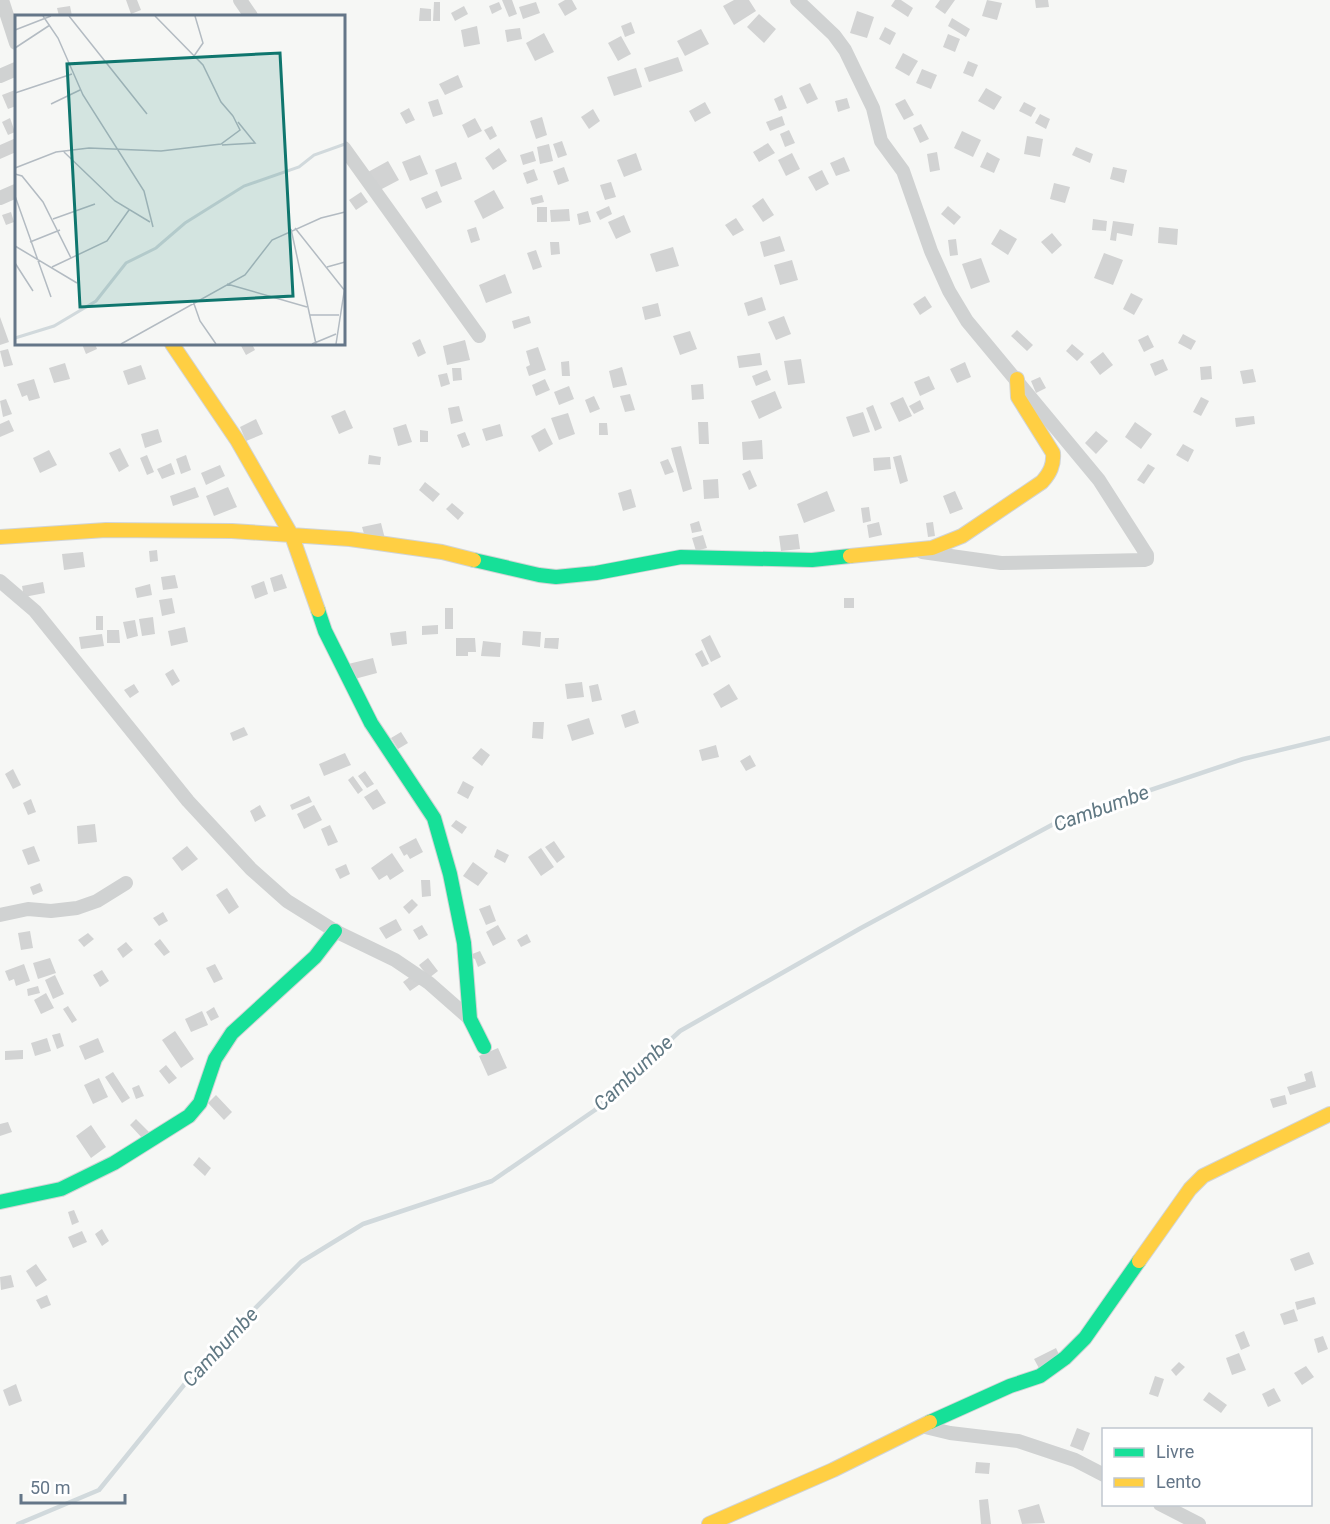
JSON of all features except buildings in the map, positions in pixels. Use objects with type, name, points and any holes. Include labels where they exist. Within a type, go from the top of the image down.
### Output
[{"type":"street","points":[[2,0],[15,40]]},
{"type":"street","points":[[240,0],[250,15]]},
{"type":"street","points":[[797,0],[834,35],[845,50],[873,108],[881,141],[903,171],[931,251],[949,291],[967,321],[1099,480],[1147,552],[1147,559],[1001,562],[912,551]]},
{"type":"street","points":[[0,76],[15,69]]},
{"type":"street","points":[[345,149],[479,336]]},
{"type":"street","points":[[0,198],[15,191]]},
{"type":"street","points":[[173,345],[237,440],[292,536],[325,631],[371,723],[434,818],[450,874],[464,943],[470,1019],[484,1047]]},
{"type":"street","points":[[0,537],[106,530],[232,531],[350,539],[442,552],[556,577],[596,573],[681,556],[812,560],[932,548],[962,536],[1042,482],[1049,474],[1054,462],[1053,453],[1018,398],[1017,379]]},
{"type":"street","points":[[0,581],[35,611],[188,801],[251,869],[287,901],[335,931],[395,960],[429,983],[470,1019]]},
{"type":"street","points":[[0,915],[28,909],[51,911],[77,908],[97,900],[126,883]]},
{"type":"street","points":[[0,1202],[60,1190],[114,1163],[189,1116],[200,1103],[211,1068],[232,1033],[315,957],[335,931]]},
{"type":"street","points":[[708,1524],[833,1470],[921,1426],[1010,1386],[1040,1376],[1065,1358],[1084,1338],[1190,1189],[1203,1176],[1330,1114]]},
{"type":"street","points":[[921,1426],[950,1433],[1018,1441],[1075,1460],[1102,1474]]},
{"type":"street","points":[[1164,1506],[1199,1524]]},
{"type":"waterway","name":"Cambumbe","points":[[18,1524],[99,1490],[205,1359],[301,1262],[363,1224],[492,1181],[595,1110],[680,1031],[861,928],[1061,820],[1243,759],[1330,738]]},
{"type":"traffic: fast","points":[[474,560],[556,577],[596,573],[681,557],[812,560],[850,556]]},
{"type":"traffic: fast","points":[[318,610],[325,631],[371,723],[434,818],[450,874],[464,943],[470,1019],[484,1047]]},
{"type":"traffic: fast","points":[[0,1202],[61,1189],[114,1163],[189,1116],[200,1103],[215,1059],[232,1033],[315,957],[335,931]]},
{"type":"traffic: fast","points":[[930,1422],[1010,1386],[1040,1376],[1065,1358],[1085,1338],[1139,1261]]},
{"type":"traffic: slow","points":[[173,345],[237,440],[292,536],[318,610]]},
{"type":"traffic: slow","points":[[850,556],[932,548],[962,536],[1042,482],[1051,469],[1053,453],[1018,397],[1017,379]]},
{"type":"traffic: slow","points":[[0,537],[106,530],[232,531],[350,539],[442,552],[474,560]]},
{"type":"traffic: slow","points":[[1139,1261],[1190,1189],[1203,1176],[1330,1114]]},
{"type":"traffic: slow","points":[[709,1524],[833,1470],[930,1422]]}]
